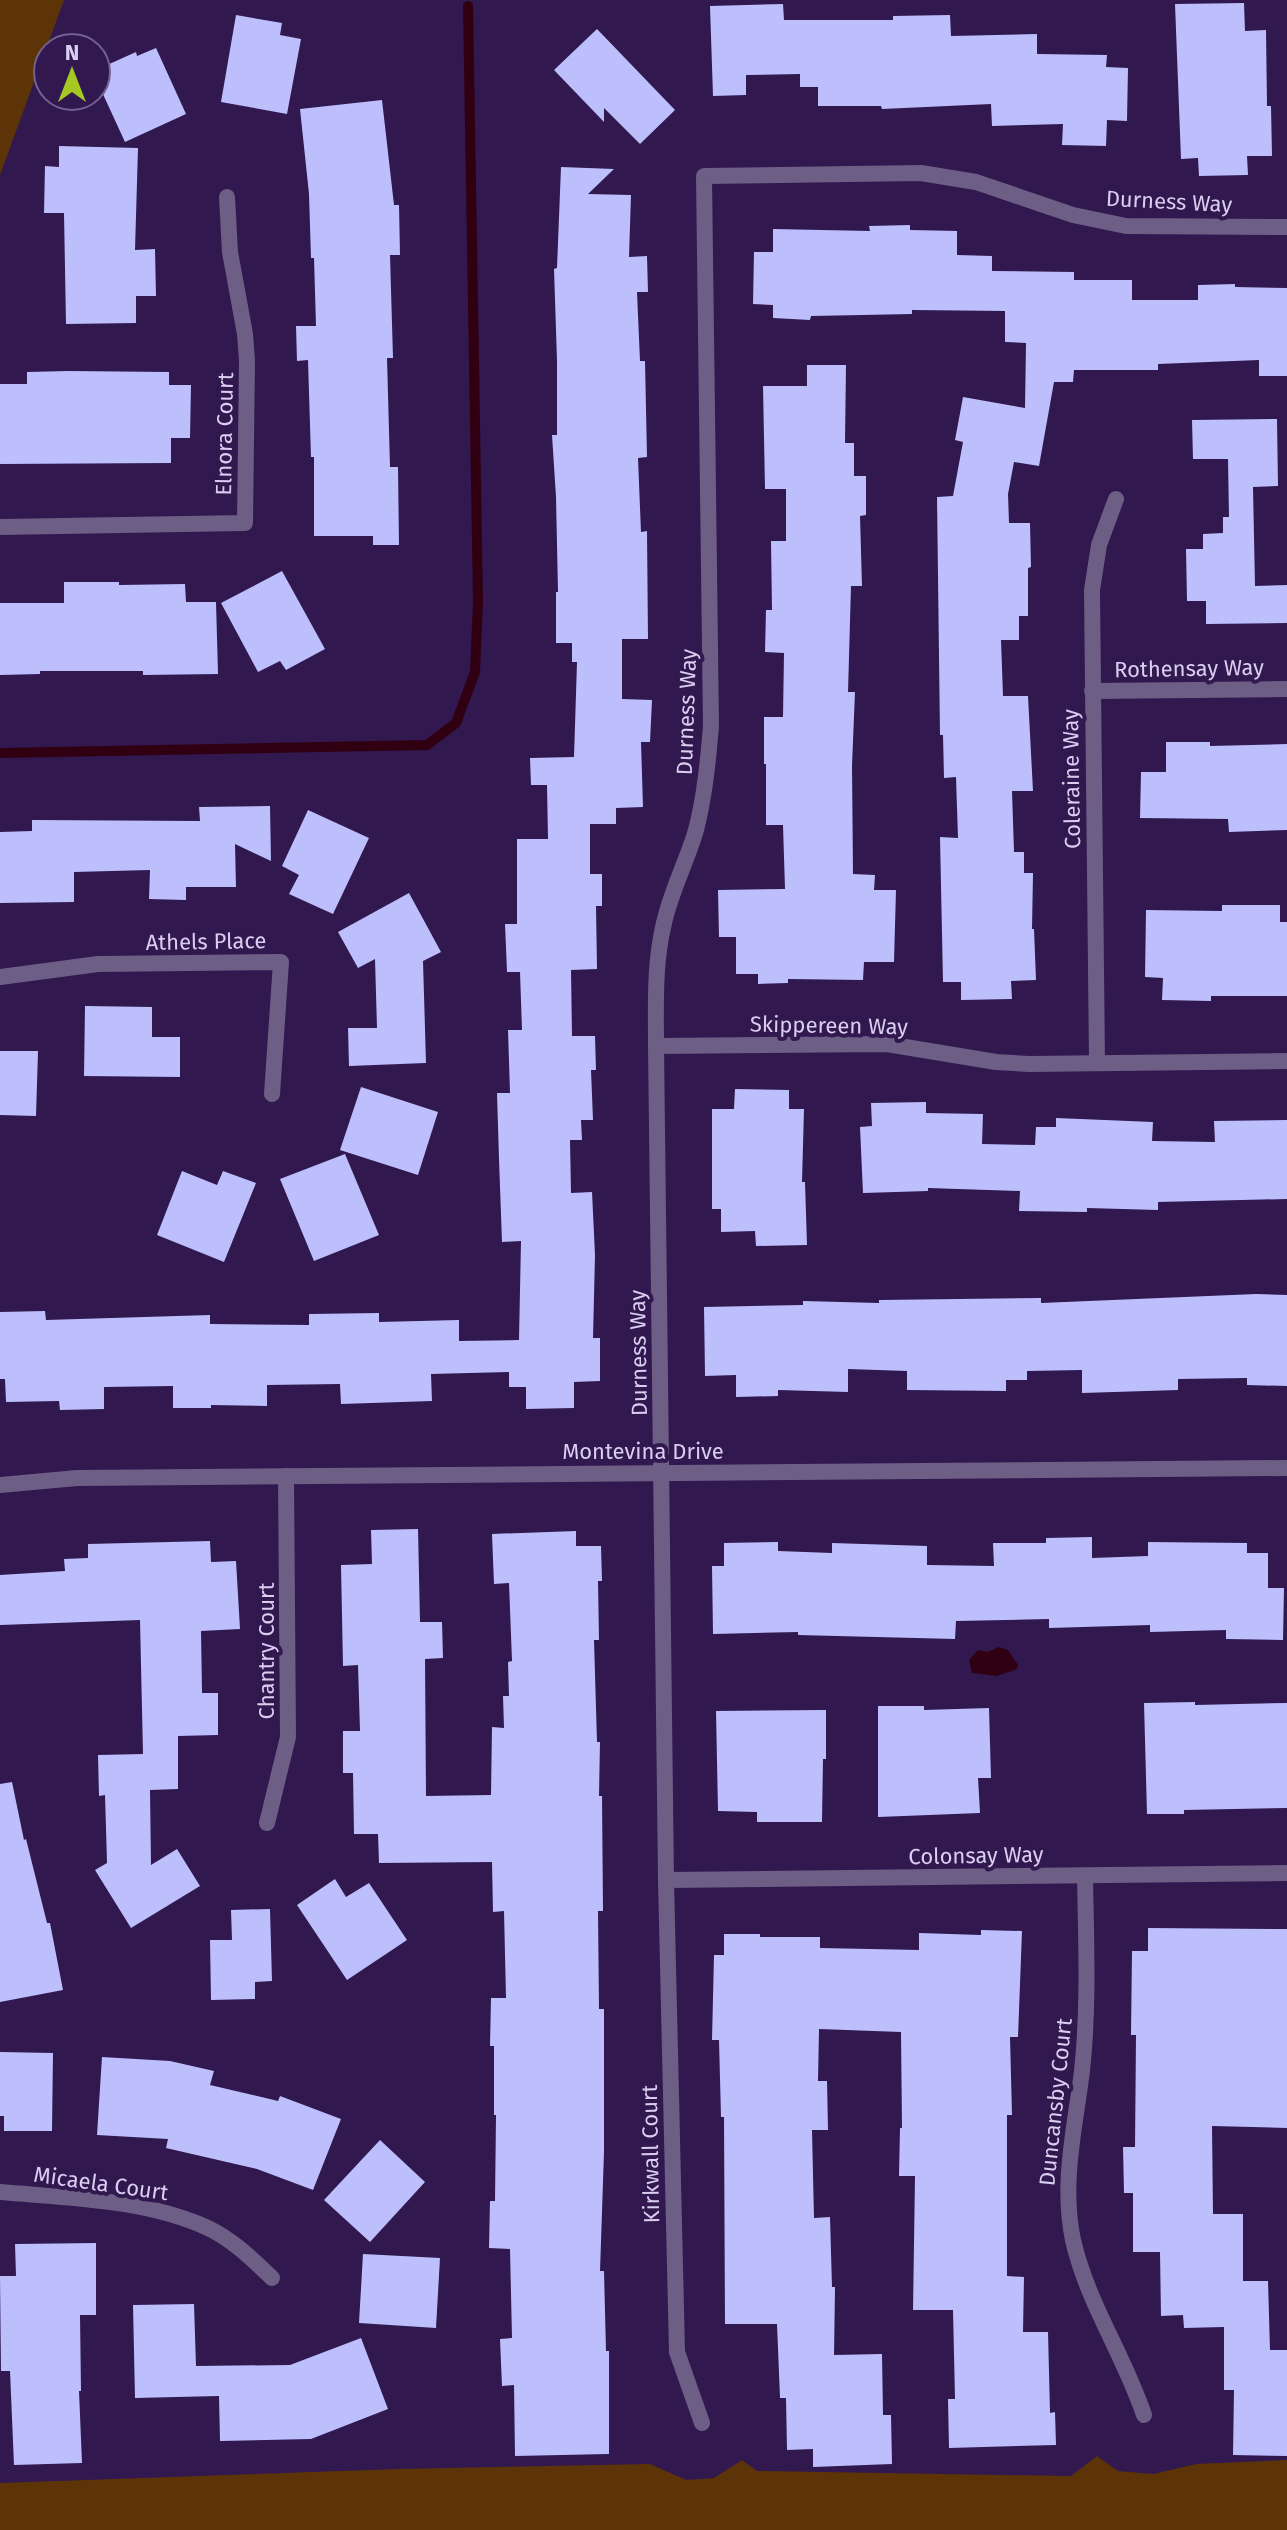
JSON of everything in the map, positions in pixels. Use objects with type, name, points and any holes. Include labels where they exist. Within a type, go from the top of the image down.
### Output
[{"type":"street","name":"Durness Way","points":[[666,1880],[656,969],[663,924],[695,832],[706,785],[711,726],[704,176],[921,173],[976,182],[1073,215],[1126,226],[1287,227]]},
{"type":"street","name":"Elnora Court","points":[[0,527],[245,523],[247,360],[230,252],[227,197]]},
{"type":"street","name":"Coleraine Way","points":[[1097,1063],[1092,590],[1099,545],[1116,499]]},
{"type":"street","name":"Rothensay Way","points":[[1092,691],[1287,689]]},
{"type":"street","name":"Athels Place","points":[[0,977],[98,964],[281,962],[272,1094]]},
{"type":"street","name":"Skippereen Way","points":[[656,1046],[887,1044],[996,1062],[1287,1061]]},
{"type":"street","name":"Montevina Drive","points":[[0,1485],[77,1478],[1287,1468]]},
{"type":"street","name":"Chantry Court","points":[[267,1823],[288,1737],[286,1476]]},
{"type":"street","name":"Colonsay Way","points":[[666,1880],[1287,1873]]},
{"type":"street","name":"Duncansby Court","points":[[1085,1876],[1087,2001],[1082,2071],[1069,2155],[1068,2197],[1073,2240],[1089,2292],[1144,2415]]},
{"type":"street","name":"Kirkwall Court","points":[[666,1880],[677,2352],[702,2423]]},
{"type":"street","name":"Micaela Court","points":[[0,2192],[122,2205],[177,2216],[210,2229],[241,2248],[272,2278]]},
{"type":"shaded area","points":[[0,0],[64,0],[52,32],[32,32],[32,88],[0,175]]},
{"type":"shaded area","points":[[999,1647],[1008,1650],[1018,1665],[1017,1669],[997,1676],[972,1673],[969,1660],[978,1650],[988,1652]]},
{"type":"shaded area","points":[[1097,2456],[1118,2471],[1153,2474],[1196,2464],[1287,2460],[1287,2530],[0,2530],[0,2483],[650,2464],[686,2480],[714,2478],[742,2460],[757,2471],[1071,2476]]},
{"type":"building","points":[[1244,3],[1245,31],[1266,30],[1267,106],[1271,106],[1272,156],[1247,156],[1248,175],[1199,176],[1198,158],[1181,159],[1175,4]]},
{"type":"building","points":[[783,4],[784,20],[893,20],[893,16],[950,15],[951,36],[1037,34],[1037,54],[1107,55],[1106,67],[1128,68],[1127,121],[1107,120],[1106,146],[1062,145],[1063,124],[992,126],[991,104],[882,109],[881,106],[818,106],[818,87],[800,87],[800,74],[746,75],[746,95],[713,96],[710,6]]},
{"type":"building","points":[[236,15],[282,23],[280,35],[301,39],[287,114],[221,102]]},
{"type":"building","points":[[597,29],[675,110],[640,144],[604,108],[604,122],[554,70]]},
{"type":"building","points":[[156,48],[186,114],[125,142],[111,112],[112,63],[136,52],[137,56]]},
{"type":"building","points":[[382,100],[394,205],[399,205],[400,255],[390,255],[393,358],[387,358],[390,467],[398,467],[399,545],[373,545],[373,536],[314,536],[314,457],[311,457],[308,360],[297,361],[296,326],[316,326],[314,258],[311,258],[309,194],[300,109]]},
{"type":"building","points":[[59,146],[138,148],[135,250],[155,249],[156,296],[136,296],[136,323],[66,324],[64,213],[44,213],[45,166],[59,167]]},
{"type":"building","points":[[561,167],[614,169],[588,194],[631,195],[629,257],[647,256],[648,292],[637,292],[640,361],[645,361],[647,457],[638,458],[641,532],[647,531],[648,639],[622,639],[622,699],[652,700],[650,742],[641,742],[643,807],[616,808],[616,824],[590,824],[590,874],[602,874],[602,906],[596,906],[597,969],[571,970],[572,1036],[595,1036],[596,1070],[591,1070],[593,1120],[581,1120],[582,1140],[570,1140],[571,1193],[592,1192],[595,1255],[593,1338],[600,1338],[600,1381],[574,1382],[574,1408],[526,1409],[526,1387],[509,1387],[509,1372],[431,1374],[432,1401],[341,1404],[340,1384],[267,1385],[267,1406],[173,1408],[173,1386],[104,1387],[104,1409],[60,1410],[59,1401],[6,1402],[5,1379],[0,1379],[0,1312],[45,1311],[46,1320],[210,1315],[210,1324],[309,1325],[309,1314],[379,1313],[379,1322],[459,1320],[459,1341],[519,1340],[521,1241],[502,1242],[499,1159],[497,1093],[510,1093],[508,1030],[522,1030],[520,972],[507,972],[505,924],[517,924],[517,839],[548,839],[547,785],[531,785],[530,758],[574,757],[577,662],[572,662],[572,643],[556,643],[558,592],[552,435],[557,435],[554,269],[557,268]]},
{"type":"building","points":[[910,225],[910,230],[957,231],[957,255],[992,256],[992,271],[1074,272],[1074,280],[1132,280],[1132,300],[1198,300],[1198,285],[1287,288],[1287,376],[1259,376],[1259,360],[1158,364],[1158,370],[1074,370],[1073,382],[1054,382],[1039,466],[1014,462],[1008,494],[1009,523],[1030,523],[1031,567],[1028,568],[1028,616],[1019,616],[1019,640],[1001,640],[1003,696],[1028,696],[1033,791],[1012,791],[1014,852],[1024,852],[1024,873],[1033,873],[1032,929],[1036,980],[1011,981],[1012,999],[961,1000],[961,982],[943,982],[940,837],[958,838],[956,777],[944,778],[943,735],[940,735],[937,497],[953,496],[963,442],[955,440],[963,397],[1025,408],[1026,343],[1005,342],[1005,311],[912,310],[912,314],[811,316],[810,320],[773,318],[773,305],[753,304],[754,252],[773,252],[773,229],[870,231],[869,226]]},
{"type":"building","points":[[807,365],[846,365],[845,443],[854,443],[854,476],[866,476],[866,515],[860,516],[862,586],[851,586],[848,692],[855,692],[853,874],[875,875],[874,890],[896,890],[894,962],[864,962],[863,980],[788,979],[788,983],[758,984],[758,974],[736,974],[736,937],[719,937],[718,890],[785,889],[783,825],[766,825],[764,717],[783,717],[784,653],[765,652],[766,610],[772,610],[771,541],[786,541],[786,489],[765,489],[763,386],[807,386]]},
{"type":"building","points":[[27,372],[169,372],[169,385],[191,385],[190,438],[171,438],[171,463],[0,464],[0,384],[27,384]]},
{"type":"building","points":[[1277,419],[1278,486],[1253,487],[1255,586],[1287,585],[1287,623],[1206,624],[1206,601],[1187,601],[1186,549],[1203,549],[1203,534],[1223,533],[1223,517],[1229,517],[1228,459],[1193,459],[1192,420]]},
{"type":"building","points":[[282,571],[325,649],[286,670],[280,661],[258,672],[221,603]]},
{"type":"building","points":[[64,582],[185,584],[186,602],[216,602],[218,674],[40,671],[40,674],[0,675],[0,603],[64,603]]},
{"type":"building","points":[[1166,742],[1210,742],[1210,746],[1287,744],[1287,830],[1229,832],[1228,819],[1140,818],[1141,772],[1166,772]]},
{"type":"building","points":[[270,806],[271,861],[235,844],[236,887],[186,887],[186,900],[149,899],[150,870],[74,872],[74,902],[0,903],[0,832],[32,831],[32,820],[200,821],[199,807]]},
{"type":"building","points":[[308,810],[369,838],[333,914],[289,894],[299,875],[282,866]]},
{"type":"building","points":[[409,893],[441,952],[423,961],[426,1063],[349,1066],[348,1028],[377,1028],[375,959],[358,968],[338,932]]},
{"type":"building","points":[[1222,905],[1280,905],[1280,922],[1287,922],[1287,996],[1211,996],[1211,1001],[1162,1000],[1163,978],[1145,977],[1146,910],[1222,911]]},
{"type":"building","points":[[85,1006],[152,1007],[152,1037],[180,1037],[180,1077],[84,1076]]},
{"type":"building","points":[[0,1051],[38,1051],[36,1116],[0,1115]]},
{"type":"building","points":[[361,1087],[438,1112],[418,1175],[340,1150]]},
{"type":"building","points":[[735,1089],[789,1090],[789,1109],[804,1109],[802,1182],[805,1182],[807,1245],[756,1246],[755,1231],[721,1232],[721,1209],[712,1209],[712,1109],[734,1109]]},
{"type":"building","points":[[926,1102],[926,1113],[983,1114],[982,1144],[1035,1145],[1036,1127],[1056,1127],[1056,1118],[1153,1122],[1152,1141],[1215,1142],[1214,1121],[1287,1120],[1287,1199],[1158,1202],[1158,1210],[1087,1208],[1087,1212],[1019,1211],[1020,1191],[928,1188],[928,1191],[863,1193],[860,1127],[872,1126],[871,1103]]},
{"type":"building","points":[[345,1154],[379,1235],[314,1261],[280,1179]]},
{"type":"building","points":[[182,1171],[217,1185],[223,1171],[256,1183],[224,1262],[157,1235]]},
{"type":"building","points":[[1287,1295],[1287,1386],[1247,1385],[1247,1378],[1178,1379],[1178,1390],[1082,1393],[1082,1370],[1027,1371],[1027,1380],[1006,1380],[1006,1391],[907,1390],[907,1371],[848,1369],[848,1392],[778,1390],[778,1396],[736,1397],[736,1375],[705,1376],[704,1307],[803,1305],[803,1301],[879,1303],[879,1300],[1041,1298],[1041,1303]]},
{"type":"building","points":[[418,1529],[420,1622],[442,1622],[443,1658],[425,1659],[426,1796],[491,1795],[492,1727],[504,1728],[503,1696],[509,1696],[508,1662],[512,1661],[509,1583],[494,1584],[492,1534],[576,1531],[576,1546],[601,1546],[599,1640],[594,1640],[597,1742],[600,1742],[599,1796],[602,1796],[603,1911],[598,1911],[599,2009],[604,2009],[600,2271],[604,2271],[606,2351],[609,2351],[609,2454],[515,2456],[514,2385],[502,2386],[500,2339],[512,2338],[510,2249],[489,2248],[490,2201],[495,2201],[496,2115],[494,2046],[490,2046],[491,1998],[506,1998],[504,1911],[493,1912],[492,1862],[379,1863],[378,1834],[354,1834],[353,1773],[343,1773],[343,1731],[360,1731],[358,1665],[343,1666],[341,1565],[372,1564],[371,1530]]},
{"type":"building","points":[[1092,1537],[1092,1558],[1148,1556],[1148,1542],[1247,1543],[1247,1553],[1268,1553],[1268,1588],[1284,1588],[1283,1640],[1226,1639],[1226,1630],[1150,1632],[1150,1625],[1049,1628],[1049,1619],[956,1621],[955,1639],[798,1635],[798,1632],[713,1634],[712,1566],[724,1566],[724,1543],[778,1542],[778,1551],[832,1553],[832,1543],[927,1546],[927,1565],[994,1566],[993,1543],[1046,1543],[1046,1538]]},
{"type":"building","points":[[210,1541],[211,1562],[236,1561],[240,1629],[201,1631],[202,1693],[218,1693],[218,1735],[178,1736],[178,1789],[150,1790],[151,1865],[177,1849],[200,1886],[131,1928],[95,1870],[107,1863],[105,1795],[99,1796],[98,1755],[143,1754],[140,1620],[0,1625],[0,1575],[65,1571],[64,1559],[88,1558],[88,1544]]},
{"type":"building","points":[[1195,1702],[1195,1705],[1287,1703],[1287,1808],[1184,1810],[1184,1814],[1147,1814],[1144,1703]]},
{"type":"building","points":[[878,1706],[924,1706],[924,1710],[989,1708],[991,1778],[978,1778],[980,1813],[878,1817]]},
{"type":"building","points":[[826,1710],[822,1822],[757,1822],[757,1812],[718,1811],[716,1711]]},
{"type":"building","points":[[12,1782],[24,1840],[47,1923],[50,1923],[63,1990],[0,2002],[0,1784]]},
{"type":"building","points":[[335,1879],[346,1897],[369,1883],[407,1940],[347,1980],[297,1905]]},
{"type":"building","points":[[270,1909],[272,1981],[255,1982],[255,1999],[211,2000],[210,1940],[232,1940],[231,1910]]},
{"type":"building","points":[[1148,1928],[1287,1929],[1287,2128],[1212,2126],[1213,2214],[1243,2214],[1243,2281],[1268,2281],[1270,2350],[1287,2350],[1287,2456],[1233,2455],[1234,2390],[1224,2390],[1224,2327],[1184,2328],[1183,2315],[1161,2316],[1160,2252],[1133,2252],[1133,2193],[1124,2193],[1123,2147],[1135,2147],[1136,2035],[1131,2035],[1132,1951],[1148,1951]]},
{"type":"building","points":[[981,1930],[1022,1931],[1018,2037],[1010,2037],[1012,2115],[1007,2115],[1007,2276],[1024,2277],[1023,2332],[1048,2332],[1050,2413],[1055,2412],[1056,2445],[949,2448],[948,2399],[955,2399],[953,2310],[913,2310],[915,2176],[899,2176],[901,2032],[819,2029],[818,2081],[827,2081],[828,2130],[812,2130],[814,2218],[830,2217],[832,2287],[835,2287],[834,2355],[882,2354],[883,2415],[891,2415],[892,2464],[813,2467],[813,2449],[787,2450],[786,2398],[780,2398],[777,2324],[725,2324],[724,2117],[721,2117],[719,2040],[712,2040],[714,1955],[724,1955],[724,1934],[820,1937],[820,1948],[919,1950],[919,1933],[981,1935]]},
{"type":"building","points":[[0,2052],[53,2053],[52,2131],[4,2131],[4,2116],[0,2116]]},
{"type":"building","points":[[102,2057],[170,2061],[214,2071],[210,2085],[278,2101],[280,2096],[341,2119],[313,2190],[257,2169],[166,2148],[168,2139],[97,2135]]},
{"type":"building","points":[[380,2140],[425,2182],[370,2242],[324,2200]]},
{"type":"building","points":[[96,2243],[96,2315],[80,2315],[82,2463],[14,2465],[10,2371],[1,2371],[0,2276],[16,2276],[15,2244]]},
{"type":"building","points":[[363,2254],[440,2258],[436,2328],[359,2323]]},
{"type":"building","points":[[194,2304],[196,2366],[290,2365],[361,2338],[388,2409],[311,2439],[220,2441],[219,2396],[135,2398],[133,2305]]},
{"type":"waterway","points":[[0,753],[427,745],[456,723],[475,672],[478,602],[468,6]]}]
